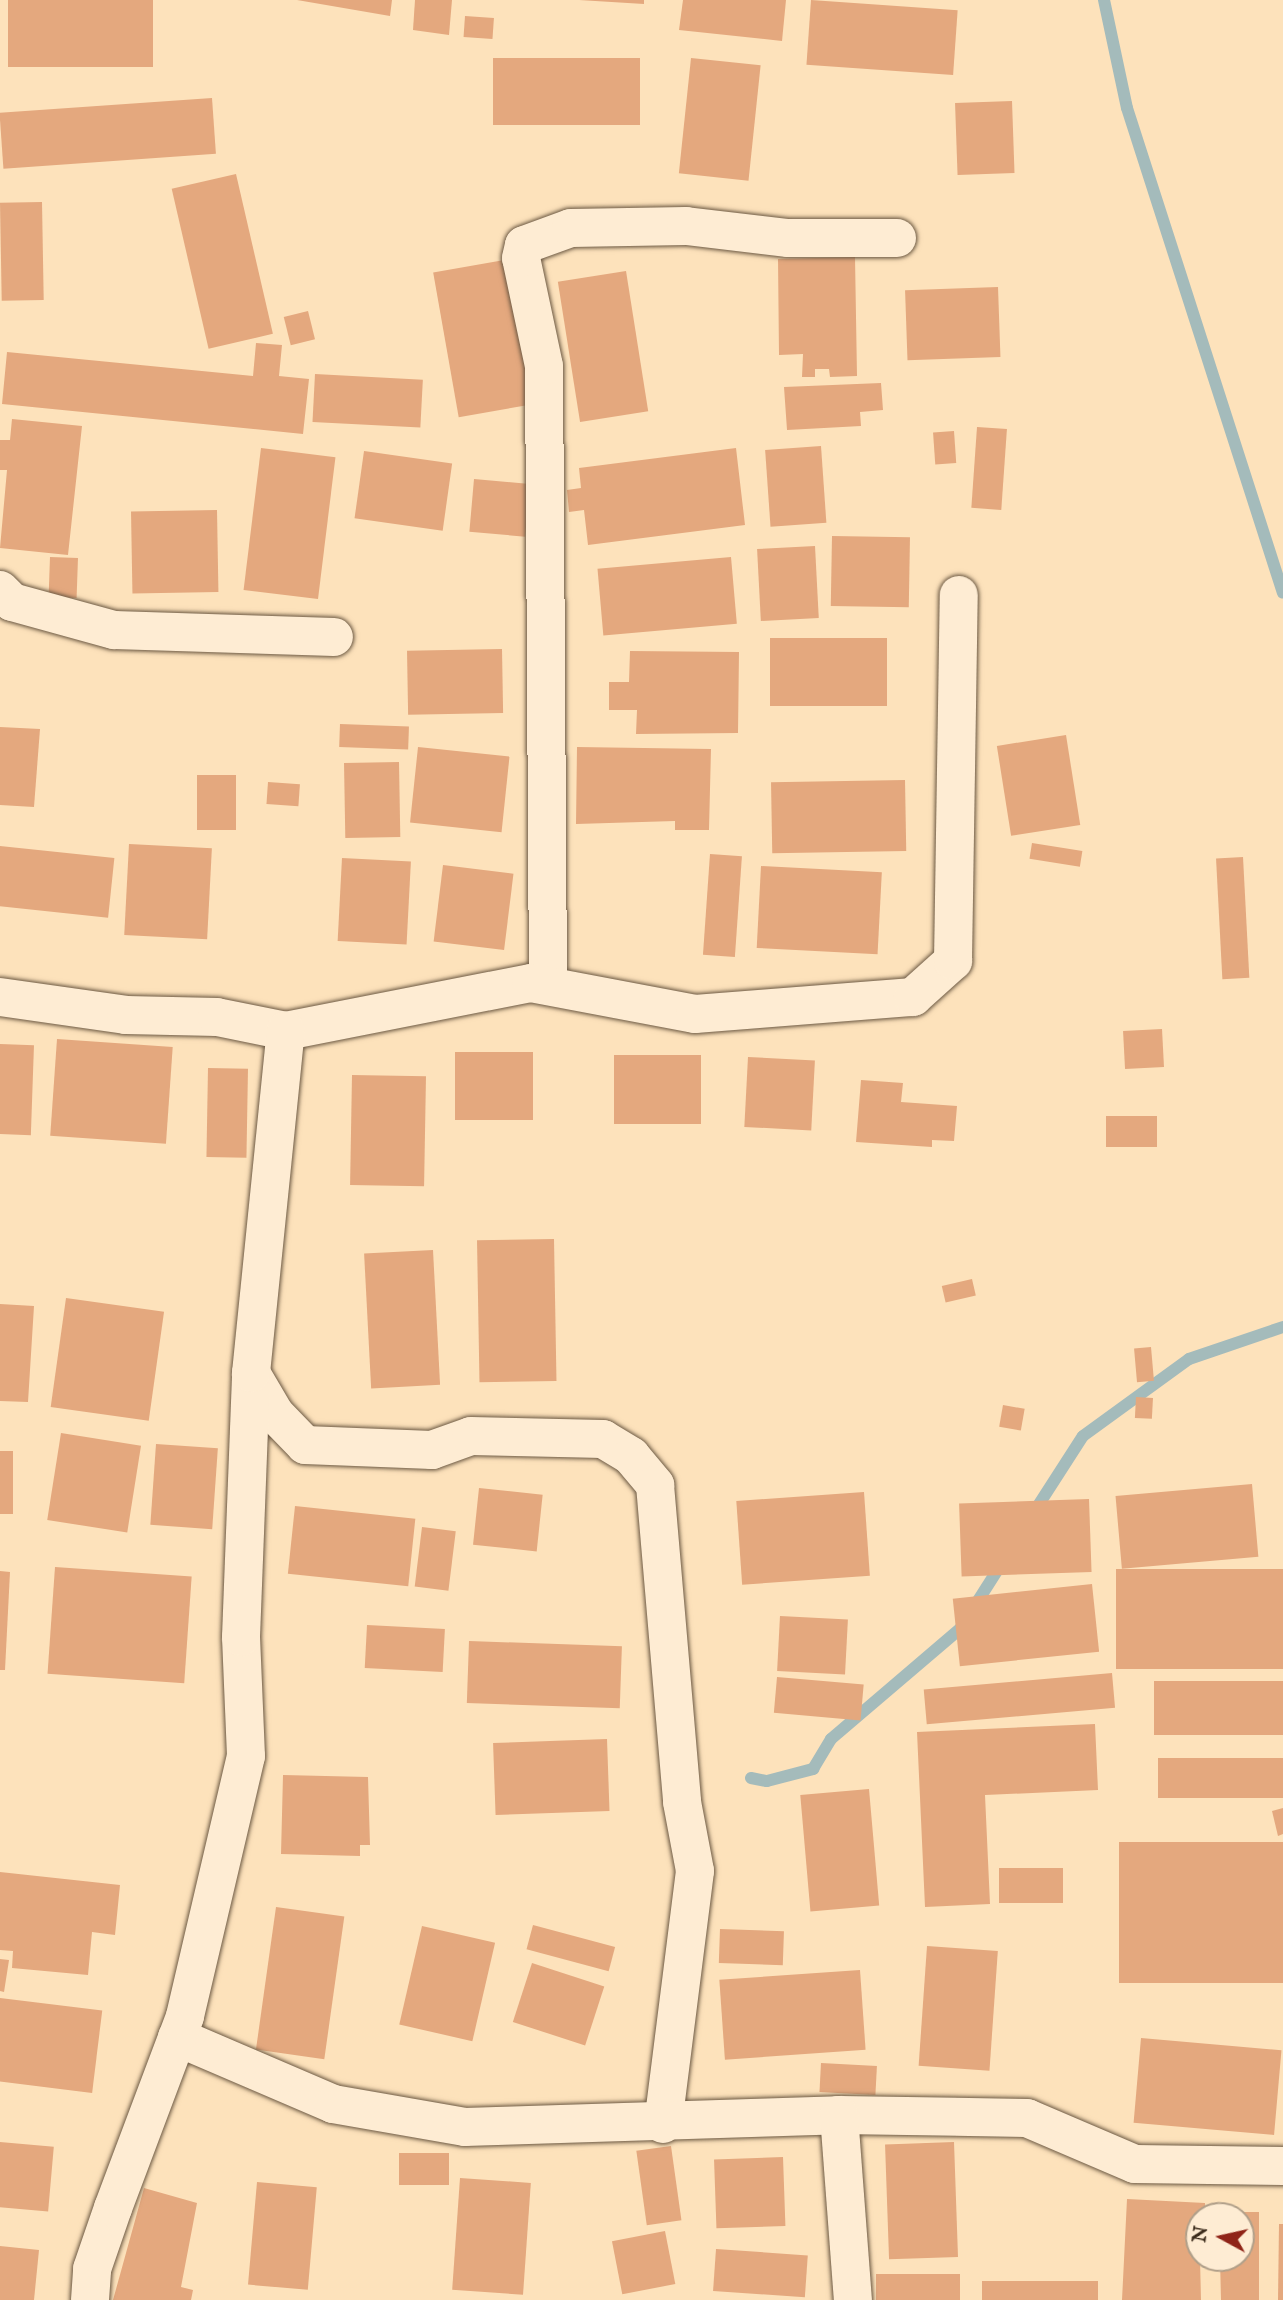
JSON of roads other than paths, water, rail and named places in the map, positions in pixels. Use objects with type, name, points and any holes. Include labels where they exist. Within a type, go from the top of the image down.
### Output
[{"type":"street","points":[[548,984],[544,379],[537,314],[521,258],[524,245],[530,238],[571,228],[686,226],[788,238],[897,238]]},
{"type":"street","points":[[0,590],[12,602],[114,630],[334,637]]},
{"type":"street","points":[[0,997],[125,1015],[217,1017],[286,1031],[548,984],[695,1014],[913,997],[953,961],[959,595]]},
{"type":"street","points":[[90,2300],[96,2257],[177,2037],[246,1756],[241,1637],[251,1373],[286,1031]]},
{"type":"street","points":[[251,1373],[275,1415],[305,1446],[432,1450],[471,1436],[603,1439],[631,1456],[655,1485],[682,1802],[695,1871],[663,2124]]},
{"type":"street","points":[[177,2037],[268,2081],[384,2115],[466,2127],[663,2124],[839,2115],[1027,2118],[1135,2164],[1283,2166]]},
{"type":"street","points":[[839,2115],[853,2300]]},
{"type":"waterway","points":[[1104,0],[1127,108],[1283,593]]},
{"type":"waterway","points":[[1034,1512],[1083,1436],[1189,1359],[1283,1327]]},
{"type":"waterway","points":[[751,1778],[767,1781],[813,1769],[831,1739],[960,1629],[1004,1560]]}]
